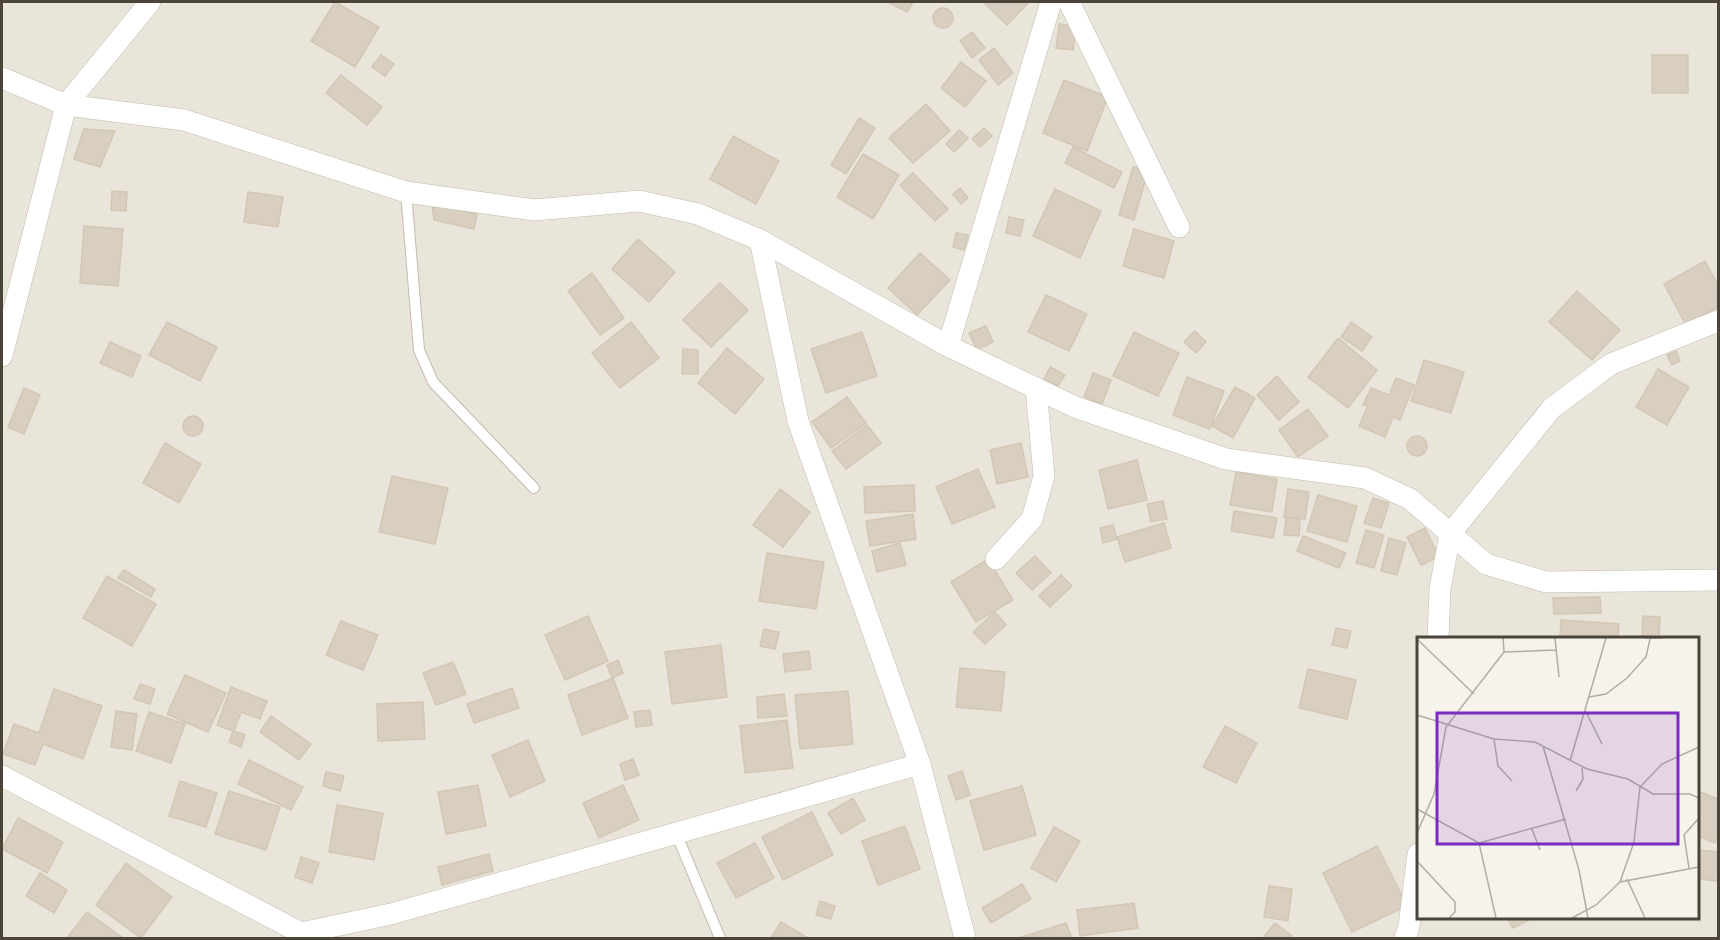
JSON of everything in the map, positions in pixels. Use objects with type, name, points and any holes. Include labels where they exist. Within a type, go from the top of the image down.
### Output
[{"type":"street","points":[[2,356],[66,105],[150,2]]},
{"type":"street","points":[[948,346],[1051,2]]},
{"type":"street","points":[[1069,2],[1179,227]]},
{"type":"street","points":[[2,78],[66,105],[184,120],[406,192],[534,210],[639,201],[698,214],[760,240],[948,346],[1075,407],[1226,459],[1365,478],[1410,499],[1486,564],[1546,582],[1719,580]]},
{"type":"street","points":[[760,240],[798,422],[920,764],[965,939]]},
{"type":"street","points":[[1438,637],[1440,589],[1450,534],[1552,408],[1611,364],[1719,321]]},
{"type":"street","points":[[996,559],[1032,519],[1044,476],[1035,388]]},
{"type":"street","points":[[2,776],[302,936],[391,914],[920,764]]},
{"type":"street","points":[[1405,939],[1417,868]]},
{"type":"lane","points":[[406,192],[419,350],[433,382],[534,489]]},
{"type":"lane","points":[[676,833],[720,939]]},
{"type":"shaded area","points":[[2,2],[1718,2],[1718,938],[2,938]]},
{"type":"building","points":[[335,2],[379,27],[355,67],[311,41]]},
{"type":"building","points":[[888,2],[913,2],[907,12]]},
{"type":"building","points":[[985,2],[1029,2],[1007,25]]},
{"type":"building","points":[[943,8],[950,11],[953,18],[950,25],[943,28],[936,25],[933,18],[936,11]]},
{"type":"building","points":[[1059,24],[1076,26],[1073,50],[1056,48]]},
{"type":"building","points":[[972,32],[985,48],[972,58],[960,41]]},
{"type":"building","points":[[994,48],[1013,73],[998,85],[979,60]]},
{"type":"building","points":[[381,55],[394,64],[385,76],[372,67]]},
{"type":"building","points":[[1652,55],[1688,55],[1688,93],[1652,93]]},
{"type":"building","points":[[961,62],[986,81],[965,107],[941,88]]},
{"type":"building","points":[[341,75],[382,107],[367,125],[326,93]]},
{"type":"building","points":[[1064,80],[1108,97],[1087,151],[1043,133]]},
{"type":"building","points":[[926,104],[950,131],[913,163],[889,138]]},
{"type":"building","points":[[859,118],[875,128],[846,174],[831,165]]},
{"type":"building","points":[[984,128],[992,136],[980,147],[972,139]]},
{"type":"building","points":[[84,129],[115,131],[100,167],[74,159]]},
{"type":"building","points":[[959,130],[968,138],[954,152],[946,144]]},
{"type":"building","points":[[733,136],[779,161],[756,204],[710,179]]},
{"type":"building","points":[[1073,147],[1122,172],[1114,188],[1065,163]]},
{"type":"building","points":[[863,154],[899,175],[873,219],[837,197]]},
{"type":"building","points":[[1133,167],[1148,171],[1134,220],[1119,215]]},
{"type":"building","points":[[913,173],[948,209],[935,221],[900,185]]},
{"type":"building","points":[[960,188],[968,198],[961,204],[953,194]]},
{"type":"building","points":[[1055,189],[1101,211],[1080,258],[1033,236]]},
{"type":"building","points":[[112,191],[127,192],[126,211],[111,210]]},
{"type":"building","points":[[248,192],[283,197],[278,227],[244,222]]},
{"type":"building","points":[[432,204],[477,214],[474,229],[434,220]]},
{"type":"building","points":[[1009,217],[1024,220],[1020,236],[1006,233]]},
{"type":"building","points":[[84,226],[123,229],[118,286],[80,283]]},
{"type":"building","points":[[1134,229],[1174,241],[1164,278],[1123,266]]},
{"type":"building","points":[[956,233],[968,235],[964,250],[953,247]]},
{"type":"building","points":[[638,239],[675,272],[649,302],[612,269]]},
{"type":"building","points":[[920,253],[950,280],[917,315],[888,288]]},
{"type":"building","points":[[1705,261],[1718,285],[1718,307],[1686,325],[1664,284]]},
{"type":"building","points":[[592,273],[624,318],[600,335],[568,291]]},
{"type":"building","points":[[720,283],[748,310],[711,347],[683,320]]},
{"type":"building","points":[[1577,291],[1620,330],[1592,360],[1549,322]]},
{"type":"building","points":[[1046,295],[1087,314],[1069,351],[1028,332]]},
{"type":"building","points":[[167,322],[217,347],[200,381],[149,355]]},
{"type":"building","points":[[631,322],[659,358],[620,388],[592,353]]},
{"type":"building","points":[[1351,322],[1372,337],[1362,351],[1341,337]]},
{"type":"building","points":[[986,326],[993,342],[977,350],[969,333]]},
{"type":"building","points":[[1195,331],[1206,342],[1196,353],[1184,342]]},
{"type":"building","points":[[862,332],[877,376],[826,393],[811,349]]},
{"type":"building","points":[[1134,332],[1179,353],[1158,396],[1113,376]]},
{"type":"building","points":[[1338,338],[1377,370],[1348,408],[1308,377]]},
{"type":"building","points":[[110,342],[141,356],[132,377],[100,363]]},
{"type":"building","points":[[727,348],[764,379],[735,414],[698,383]]},
{"type":"building","points":[[683,349],[698,350],[698,374],[682,374]]},
{"type":"building","points":[[1676,351],[1680,361],[1672,365],[1667,355]]},
{"type":"building","points":[[1424,360],[1464,372],[1451,413],[1411,401]]},
{"type":"building","points":[[1050,367],[1065,375],[1058,386],[1044,379]]},
{"type":"building","points":[[1658,369],[1689,387],[1667,425],[1636,407]]},
{"type":"building","points":[[1093,373],[1111,380],[1102,404],[1084,397]]},
{"type":"building","points":[[1277,376],[1299,402],[1279,420],[1257,395]]},
{"type":"building","points":[[1187,377],[1224,391],[1210,429],[1173,415]]},
{"type":"building","points":[[1396,378],[1414,385],[1400,420],[1393,417],[1385,437],[1359,426],[1368,406],[1363,405],[1371,388],[1389,395]]},
{"type":"building","points":[[1235,387],[1255,398],[1233,438],[1212,426]]},
{"type":"building","points":[[24,388],[40,395],[24,434],[8,427]]},
{"type":"building","points":[[847,397],[866,423],[831,448],[812,422]]},
{"type":"building","points":[[1308,409],[1328,436],[1298,457],[1279,430]]},
{"type":"building","points":[[193,416],[200,419],[203,426],[200,433],[193,436],[186,433],[183,426],[186,419]]},
{"type":"building","points":[[867,425],[881,443],[846,469],[832,451]]},
{"type":"building","points":[[1417,436],[1424,439],[1427,446],[1424,453],[1417,456],[1410,453],[1407,446],[1410,439]]},
{"type":"building","points":[[165,443],[201,464],[179,503],[143,483]]},
{"type":"building","points":[[1021,443],[1028,477],[997,484],[990,450]]},
{"type":"building","points":[[1137,460],[1147,500],[1108,509],[1099,470]]},
{"type":"building","points":[[978,469],[995,507],[952,524],[936,487]]},
{"type":"building","points":[[1236,472],[1277,479],[1272,512],[1230,505]]},
{"type":"building","points":[[392,476],[448,488],[435,544],[379,532]]},
{"type":"building","points":[[914,485],[915,511],[865,513],[864,487]]},
{"type":"building","points":[[780,489],[810,512],[783,547],[753,525]]},
{"type":"building","points":[[1288,489],[1309,492],[1305,519],[1284,517]]},
{"type":"building","points":[[1318,495],[1357,506],[1347,542],[1307,531]]},
{"type":"building","points":[[1373,498],[1389,503],[1381,528],[1364,523]]},
{"type":"building","points":[[1163,501],[1167,519],[1151,522],[1147,504]]},
{"type":"building","points":[[1234,511],[1277,518],[1273,538],[1231,531]]},
{"type":"building","points":[[913,514],[916,539],[870,546],[866,521]]},
{"type":"building","points":[[1286,518],[1300,519],[1299,536],[1284,535]]},
{"type":"building","points":[[1164,523],[1171,548],[1125,562],[1117,537]]},
{"type":"building","points":[[1113,525],[1117,539],[1103,543],[1100,528]]},
{"type":"building","points":[[1425,528],[1439,557],[1421,565],[1407,537]]},
{"type":"building","points":[[1366,530],[1384,535],[1374,568],[1356,563]]},
{"type":"building","points":[[1303,536],[1346,553],[1339,568],[1297,551]]},
{"type":"building","points":[[1389,538],[1406,543],[1397,575],[1381,571]]},
{"type":"building","points":[[900,543],[906,565],[877,572],[872,551]]},
{"type":"building","points":[[767,553],[824,562],[816,609],[759,601]]},
{"type":"building","points":[[1035,556],[1051,573],[1032,590],[1016,573]]},
{"type":"building","points":[[988,559],[1013,600],[976,622],[951,582]]},
{"type":"building","points":[[124,570],[155,589],[151,597],[118,578]]},
{"type":"building","points":[[1061,575],[1072,586],[1050,607],[1039,596]]},
{"type":"building","points":[[107,576],[156,604],[132,646],[83,618]]},
{"type":"building","points":[[1600,597],[1601,613],[1554,614],[1553,598]]},
{"type":"building","points":[[995,612],[1006,625],[985,644],[973,632]]},
{"type":"building","points":[[588,616],[608,661],[565,680],[545,635]]},
{"type":"building","points":[[1643,616],[1660,617],[1659,637],[1642,637]]},
{"type":"building","points":[[1561,620],[1619,624],[1618,637],[1560,637]]},
{"type":"building","points":[[341,621],[378,635],[363,670],[326,655]]},
{"type":"building","points":[[1336,628],[1351,631],[1347,648],[1332,645]]},
{"type":"building","points":[[764,629],[779,632],[775,649],[760,646]]},
{"type":"building","points":[[721,645],[727,697],[672,704],[665,652]]},
{"type":"building","points":[[809,651],[811,669],[785,672],[783,654]]},
{"type":"building","points":[[618,660],[623,673],[612,678],[607,665]]},
{"type":"building","points":[[453,662],[466,694],[436,705],[423,673]]},
{"type":"building","points":[[960,668],[1005,672],[1001,711],[956,707]]},
{"type":"building","points":[[1308,669],[1356,680],[1347,719],[1299,708]]},
{"type":"building","points":[[185,675],[226,693],[208,732],[167,714]]},
{"type":"building","points":[[613,678],[628,718],[582,735],[568,695]]},
{"type":"building","points":[[140,684],[155,689],[150,704],[134,699]]},
{"type":"building","points":[[231,687],[267,701],[260,719],[241,712],[234,731],[245,735],[241,747],[229,742],[233,731],[217,725]]},
{"type":"building","points":[[512,688],[519,708],[474,723],[467,704]]},
{"type":"building","points":[[54,689],[102,706],[83,759],[43,744],[35,765],[3,754],[14,724],[39,733]]},
{"type":"building","points":[[848,691],[853,744],[800,749],[795,695]]},
{"type":"building","points":[[784,694],[787,716],[758,718],[757,697]]},
{"type":"building","points":[[423,702],[425,739],[378,741],[377,704]]},
{"type":"building","points":[[650,710],[652,725],[636,727],[634,712]]},
{"type":"building","points":[[116,711],[137,714],[132,750],[111,747]]},
{"type":"building","points":[[149,712],[185,724],[171,763],[136,751]]},
{"type":"building","points":[[271,716],[311,744],[299,760],[260,732]]},
{"type":"building","points":[[787,720],[793,768],[745,773],[740,726]]},
{"type":"building","points":[[1225,726],[1257,743],[1236,783],[1203,767]]},
{"type":"building","points":[[528,740],[545,781],[510,797],[492,755]]},
{"type":"building","points":[[633,759],[639,775],[625,780],[620,764]]},
{"type":"building","points":[[249,760],[303,787],[291,810],[238,784]]},
{"type":"building","points":[[962,771],[970,795],[956,800],[948,776]]},
{"type":"building","points":[[326,772],[344,776],[340,791],[323,786]]},
{"type":"building","points":[[180,781],[217,793],[206,827],[169,816]]},
{"type":"building","points":[[478,785],[486,826],[446,834],[438,792]]},
{"type":"building","points":[[623,785],[639,820],[599,838],[583,803]]},
{"type":"building","points":[[1022,786],[1036,835],[984,850],[970,801]]},
{"type":"building","points":[[229,791],[280,807],[266,850],[215,834]]},
{"type":"building","points":[[1699,791],[1718,799],[1718,835],[1715,843],[1699,836]]},
{"type":"building","points":[[853,798],[865,820],[841,834],[828,813]]},
{"type":"building","points":[[337,805],[383,813],[374,860],[329,852]]},
{"type":"building","points":[[812,812],[833,855],[783,880],[762,837]]},
{"type":"building","points":[[18,818],[63,842],[47,873],[2,849]]},
{"type":"building","points":[[905,826],[920,869],[878,885],[862,841]]},
{"type":"building","points":[[1054,827],[1080,841],[1056,882],[1031,868]]},
{"type":"building","points":[[755,843],[774,878],[736,898],[717,863]]},
{"type":"building","points":[[1377,846],[1407,906],[1352,932],[1323,873]]},
{"type":"building","points":[[1699,850],[1718,852],[1718,881],[1699,879]]},
{"type":"building","points":[[489,854],[493,871],[442,885],[438,867]]},
{"type":"building","points":[[301,857],[319,863],[312,883],[295,877]]},
{"type":"building","points":[[126,863],[172,897],[141,938],[96,905]]},
{"type":"building","points":[[40,873],[67,890],[54,913],[26,896]]},
{"type":"building","points":[[1022,884],[1031,899],[991,923],[982,908]]},
{"type":"building","points":[[1269,886],[1292,889],[1288,921],[1264,917]]},
{"type":"building","points":[[820,901],[835,906],[831,919],[816,915]]},
{"type":"building","points":[[1134,903],[1138,928],[1080,936],[1077,910]]},
{"type":"building","points":[[87,912],[123,938],[67,938]]},
{"type":"building","points":[[1508,919],[1531,919],[1513,928]]},
{"type":"building","points":[[781,922],[808,938],[771,938]]},
{"type":"building","points":[[1066,923],[1072,938],[1019,938]]},
{"type":"building","points":[[1275,923],[1292,936],[1290,938],[1263,938]]}]
